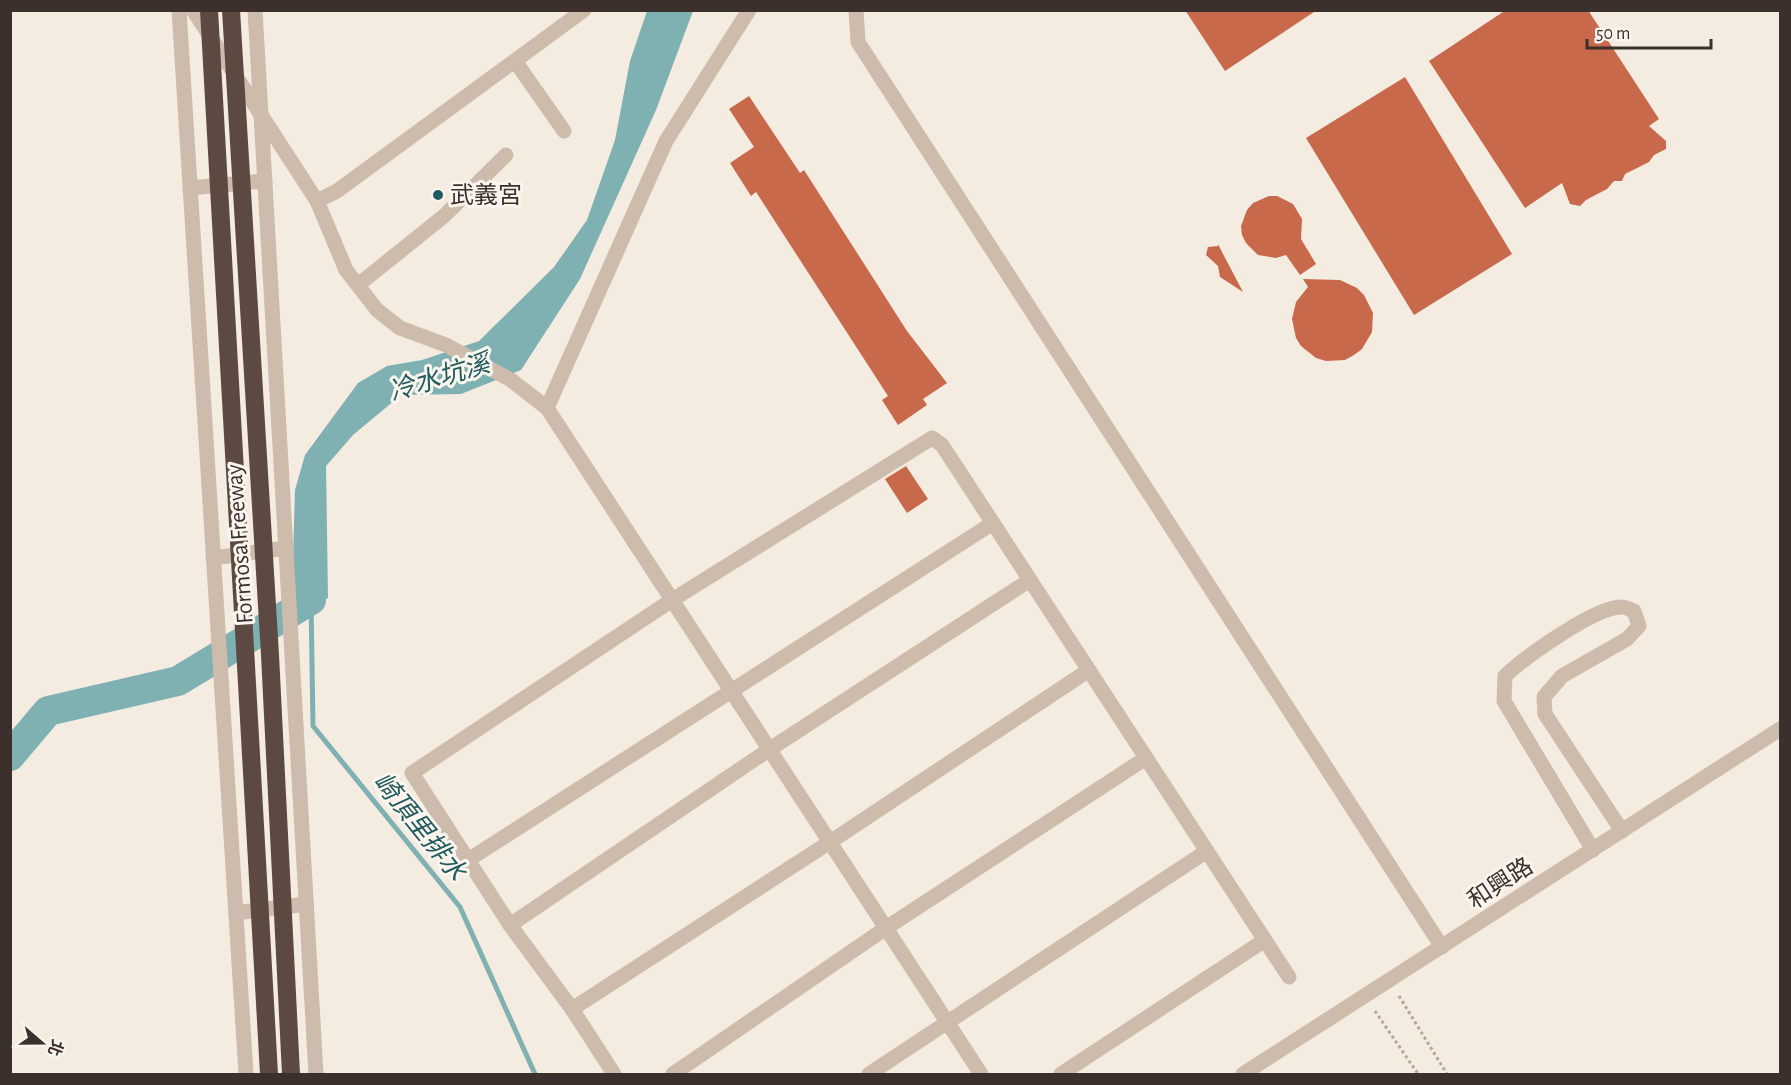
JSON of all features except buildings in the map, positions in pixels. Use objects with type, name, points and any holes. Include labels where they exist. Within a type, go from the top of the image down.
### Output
[{"type":"highway","name":"Formosa Freeway","points":[[209,10],[269,1074]]},
{"type":"highway","name":"Formosa Freeway","points":[[231,10],[270,655],[291,1074]]},
{"type":"street","points":[[179,10],[246,1074]]},
{"type":"street","points":[[194,10],[317,201],[346,270],[377,310],[400,328],[446,345],[511,380],[547,408],[981,1074]]},
{"type":"street","points":[[255,10],[316,1074]]},
{"type":"street","points":[[317,201],[337,191],[584,10]]},
{"type":"street","points":[[547,408],[666,141],[749,10]]},
{"type":"street","points":[[856,10],[858,42],[1442,947]]},
{"type":"street","points":[[515,61],[564,131]]},
{"type":"street","points":[[358,285],[444,216],[506,155]]},
{"type":"street","points":[[190,189],[265,181]]},
{"type":"street","points":[[614,1074],[572,1009],[510,925],[412,773],[672,600],[932,438],[942,445],[1289,978]]},
{"type":"street","points":[[468,860],[993,523]]},
{"type":"street","points":[[213,558],[286,549]]},
{"type":"street","points":[[510,925],[770,749],[1030,580]]},
{"type":"street","points":[[1593,850],[1504,701],[1506,676],[1522,660],[1597,613],[1622,606],[1634,611],[1639,626],[1628,639],[1562,676],[1544,697],[1545,714],[1622,831]]},
{"type":"street","points":[[572,1009],[830,842],[1089,670]]},
{"type":"street","name":"和興路","points":[[1243,1074],[1780,729]]},
{"type":"street","points":[[673,1074],[886,928],[1146,758]]},
{"type":"street","points":[[869,1074],[1207,851]]},
{"type":"street","points":[[236,913],[306,904]]},
{"type":"street","points":[[1061,1074],[1264,940]]},
{"type":"path","points":[[1399,996],[1447,1074]]},
{"type":"path","points":[[1375,1011],[1418,1074]]},
{"type":"water","points":[[647,11],[693,11],[656,110],[580,279],[521,370],[461,394],[401,395],[353,435],[326,466],[328,598],[296,615],[292,593],[295,490],[305,455],[358,383],[387,366],[422,360],[479,341],[554,267],[587,220],[615,140],[630,61]]},
{"type":"waterway","name":"冷水坑溪","points":[[10,756],[48,711],[178,681],[311,600],[311,594]]},
{"type":"waterway","name":"崎頂里排水","points":[[311,601],[313,726],[460,907],[535,1074]]},
{"type":"place","name":"武義宮","points":[[438,195]]}]
